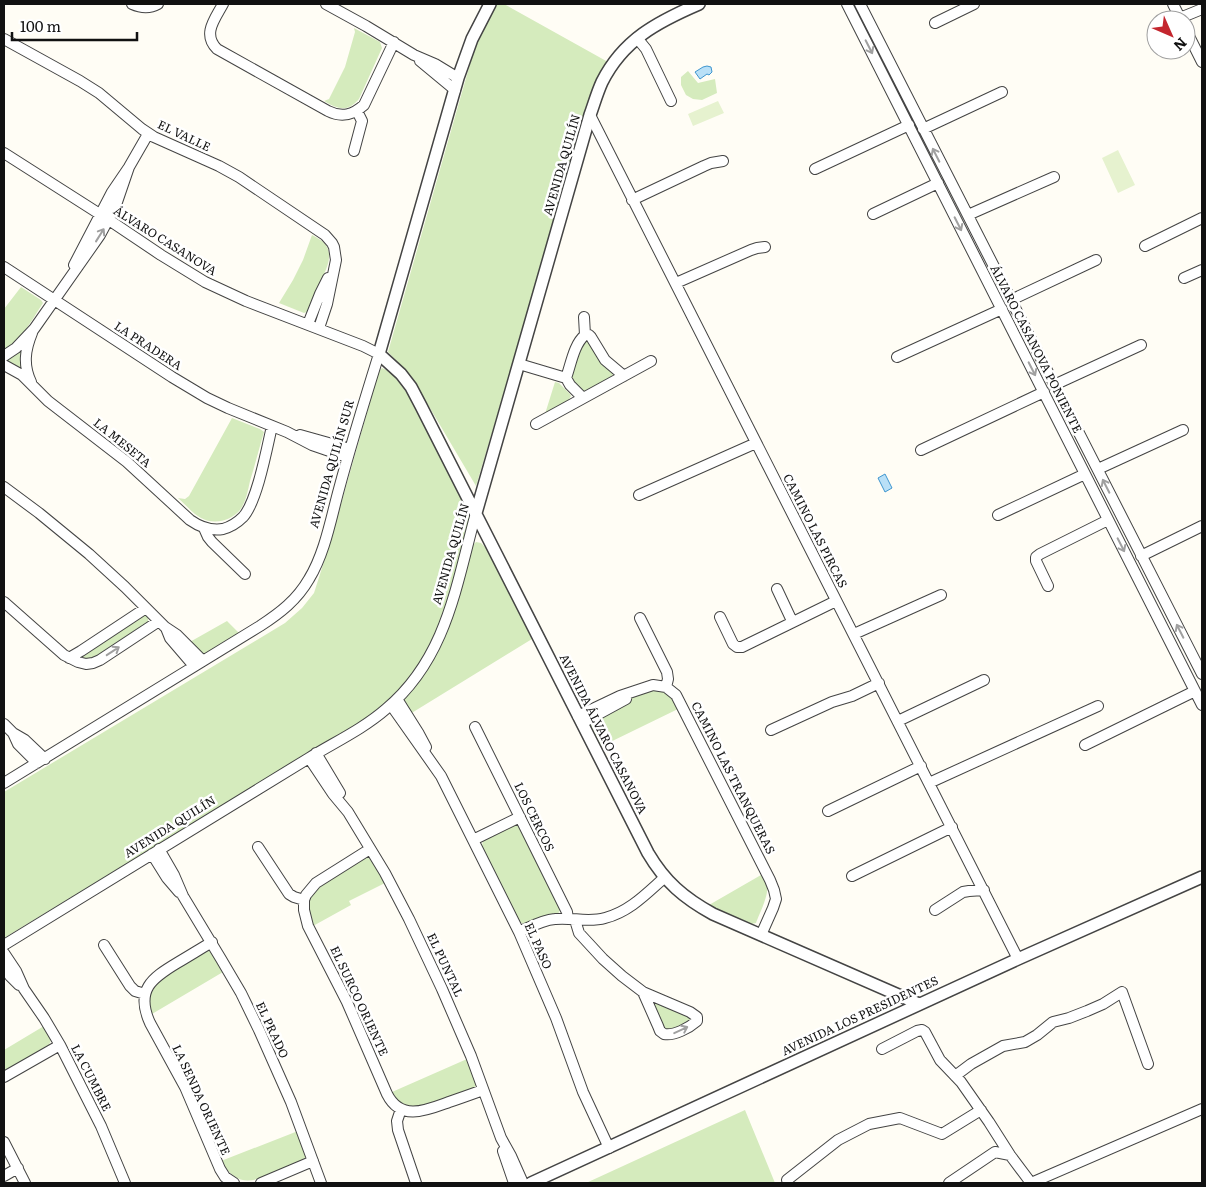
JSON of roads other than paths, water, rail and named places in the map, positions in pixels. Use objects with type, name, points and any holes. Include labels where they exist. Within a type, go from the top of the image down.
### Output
[{"type":"street","points":[[132,4],[138,7],[154,6]]},
{"type":"street","points":[[223,4],[210,29],[214,47],[328,112],[337,115],[344,116],[357,110],[366,101],[394,42]]},
{"type":"street","points":[[326,4],[458,78]]},
{"type":"street","name":"AVENIDA QUILÍN SUR","points":[[4,783],[272,619],[291,603],[306,584],[321,554],[458,78],[472,39],[490,4]]},
{"type":"street","name":"AVENIDA QUILÍN","points":[[4,945],[370,722],[394,702],[420,672],[431,656],[451,606],[597,94],[608,72],[621,54],[637,38],[658,23],[699,4]]},
{"type":"street","name":"ÁLVARO CASANOVA PONIENTE","points":[[848,4],[1202,705]]},
{"type":"street","name":"ÁLVARO CASANOVA PONIENTE","points":[[860,4],[1202,674]]},
{"type":"street","points":[[935,23],[974,4]]},
{"type":"street","points":[[637,38],[646,49],[671,101]]},
{"type":"street","name":"EL VALLE","points":[[4,39],[80,81],[107,100],[148,134],[229,171],[249,183],[329,239],[334,247],[336,260],[319,328]]},
{"type":"street","points":[[1196,50],[1202,62]]},
{"type":"street","points":[[414,55],[430,71],[455,90]]},
{"type":"street","points":[[923,129],[1002,92]]},
{"type":"street","points":[[354,151],[362,121],[357,110]]},
{"type":"street","name":"CAMINO LAS PIRCAS","points":[[590,115],[1018,959]]},
{"type":"street","points":[[815,169],[909,126]]},
{"type":"street","points":[[69,278],[100,214],[148,134]]},
{"type":"street","name":"ÁLVARO CASANOVA","points":[[4,153],[205,282],[246,301],[364,346],[378,354]]},
{"type":"street","points":[[632,200],[711,163],[724,161]]},
{"type":"street","points":[[4,356],[16,348],[34,329],[88,254],[109,220],[129,167]]},
{"type":"street","points":[[968,215],[1054,177]]},
{"type":"street","points":[[873,214],[938,183]]},
{"type":"street","points":[[944,195],[954,190]]},
{"type":"street","points":[[1144,246],[1202,218]]},
{"type":"street","points":[[676,283],[751,250],[765,247]]},
{"type":"street","points":[[1011,300],[1096,260]]},
{"type":"street","name":"LA PRADERA","points":[[4,267],[197,392],[228,408],[272,426],[287,432],[312,437],[349,453]]},
{"type":"street","points":[[308,324],[320,294],[334,268]]},
{"type":"street","points":[[1184,278],[1202,270]]},
{"type":"street","points":[[897,357],[1002,309]]},
{"type":"street","points":[[566,378],[578,344],[585,335],[584,317]]},
{"type":"street","points":[[31,383],[26,370],[26,359],[34,329]]},
{"type":"street","points":[[585,335],[591,337],[605,360],[624,376]]},
{"type":"street","points":[[1054,384],[1141,345]]},
{"type":"street","name":"AVENIDA ÁLVARO CASANOVA","points":[[378,354],[401,374],[411,387],[648,853],[664,878],[682,894],[714,914],[920,1004]]},
{"type":"street","points":[[536,424],[651,361]]},
{"type":"street","points":[[519,364],[566,378],[583,398]]},
{"type":"street","name":"LA MESETA","points":[[4,365],[18,372],[54,406],[105,444],[151,483],[190,520],[204,528],[209,540],[245,574]]},
{"type":"street","points":[[921,450],[1044,392]]},
{"type":"street","points":[[204,528],[220,529],[231,526],[239,521],[249,509],[272,426]]},
{"type":"street","points":[[1065,435],[1077,430]]},
{"type":"street","points":[[1098,469],[1183,430]]},
{"type":"street","points":[[639,496],[756,443]]},
{"type":"street","points":[[998,515],[1085,474]]},
{"type":"street","points":[[4,487],[39,512],[84,549],[162,624],[177,634],[198,663]]},
{"type":"street","points":[[1048,586],[1036,561],[1036,557],[1108,520]]},
{"type":"street","points":[[1141,556],[1202,526]]},
{"type":"street","points":[[218,548],[216,539],[220,529]]},
{"type":"street","points":[[777,589],[792,621]]},
{"type":"street","points":[[854,634],[941,595]]},
{"type":"street","points":[[720,617],[733,644],[738,647],[836,601]]},
{"type":"street","points":[[4,602],[61,652],[69,658],[82,663],[93,663],[162,624]]},
{"type":"street","points":[[69,658],[146,608]]},
{"type":"street","points":[[580,720],[618,704],[637,691],[653,685],[666,687],[667,672],[640,618]]},
{"type":"street","points":[[898,721],[984,680]]},
{"type":"street","points":[[771,730],[879,683]]},
{"type":"street","name":"CAMINO LAS TRANQUERAS","points":[[666,687],[678,698],[773,886],[775,903],[758,934]]},
{"type":"street","points":[[1085,744],[1195,692]]},
{"type":"street","name":"EL PASO","points":[[394,702],[419,746],[441,776],[519,932],[558,1025],[583,1092],[609,1148]]},
{"type":"street","points":[[929,783],[1098,706]]},
{"type":"street","points":[[4,724],[13,733],[18,744],[41,761]]},
{"type":"street","name":"LOS CERCOS","points":[[475,727],[567,912],[580,933],[595,951],[643,992],[690,1012],[697,1017],[697,1022],[672,1034],[664,1034],[660,1031],[643,992]]},
{"type":"street","name":"EL PUNTAL","points":[[313,755],[337,788],[348,812],[392,886],[435,972],[461,1032],[501,1138],[514,1183]]},
{"type":"street","points":[[828,811],[921,766]]},
{"type":"street","points":[[473,840],[520,817]]},
{"type":"street","points":[[852,876],[952,827]]},
{"type":"street","points":[[258,847],[289,894],[294,898],[304,900],[316,882],[370,849]]},
{"type":"street","name":"EL PRADO","points":[[156,852],[174,875],[183,896],[241,993],[291,1102],[321,1183]]},
{"type":"street","name":"AVENIDA LOS PRESIDENTES","points":[[531,1183],[1018,959],[1202,877]]},
{"type":"street","points":[[519,932],[545,921],[557,919],[598,920],[620,913],[642,899],[664,878]]},
{"type":"street","points":[[935,910],[964,892],[984,890]]},
{"type":"street","name":"EL SURCO ORIENTE","points":[[304,900],[304,915],[308,926],[347,1002],[387,1094],[391,1101],[401,1109]]},
{"type":"street","points":[[104,945],[130,986],[135,991],[145,994],[156,976],[212,942]]},
{"type":"street","name":"LA CUMBRE","points":[[4,952],[16,971],[24,989],[60,1045],[126,1183]]},
{"type":"street","name":"LA CUMBRE","points":[[4,967],[15,982],[24,989]]},
{"type":"street","points":[[955,1076],[971,1064],[1003,1046],[1025,1042],[1053,1022],[1069,1018],[1103,1004],[1122,992],[1148,1064]]},
{"type":"street","name":"LA SENDA ORIENTE","points":[[145,994],[145,1010],[150,1023],[185,1087],[220,1169],[225,1177],[234,1183]]},
{"type":"street","points":[[882,1049],[917,1030],[922,1030],[927,1034],[940,1060],[981,1110],[1010,1155],[1031,1183],[1202,1109]]},
{"type":"street","points":[[4,1077],[60,1045]]},
{"type":"street","points":[[416,1183],[397,1125],[401,1109],[410,1112],[424,1112],[483,1090]]},
{"type":"street","points":[[787,1180],[838,1140],[869,1124],[900,1118],[942,1134],[981,1110]]},
{"type":"street","name":"EL PUNTAL","points":[[501,1138],[523,1183]]},
{"type":"street","points":[[4,1142],[25,1183]]},
{"type":"street","points":[[949,1183],[995,1152],[1010,1155]]},
{"type":"street","points":[[261,1183],[313,1161]]},
{"type":"street","points":[[4,1176],[18,1168]]},
{"type":"water","points":[[707,66],[711,67],[712,72],[700,79],[695,72]]},
{"type":"water","points":[[885,474],[892,488],[885,492],[878,478]]}]
